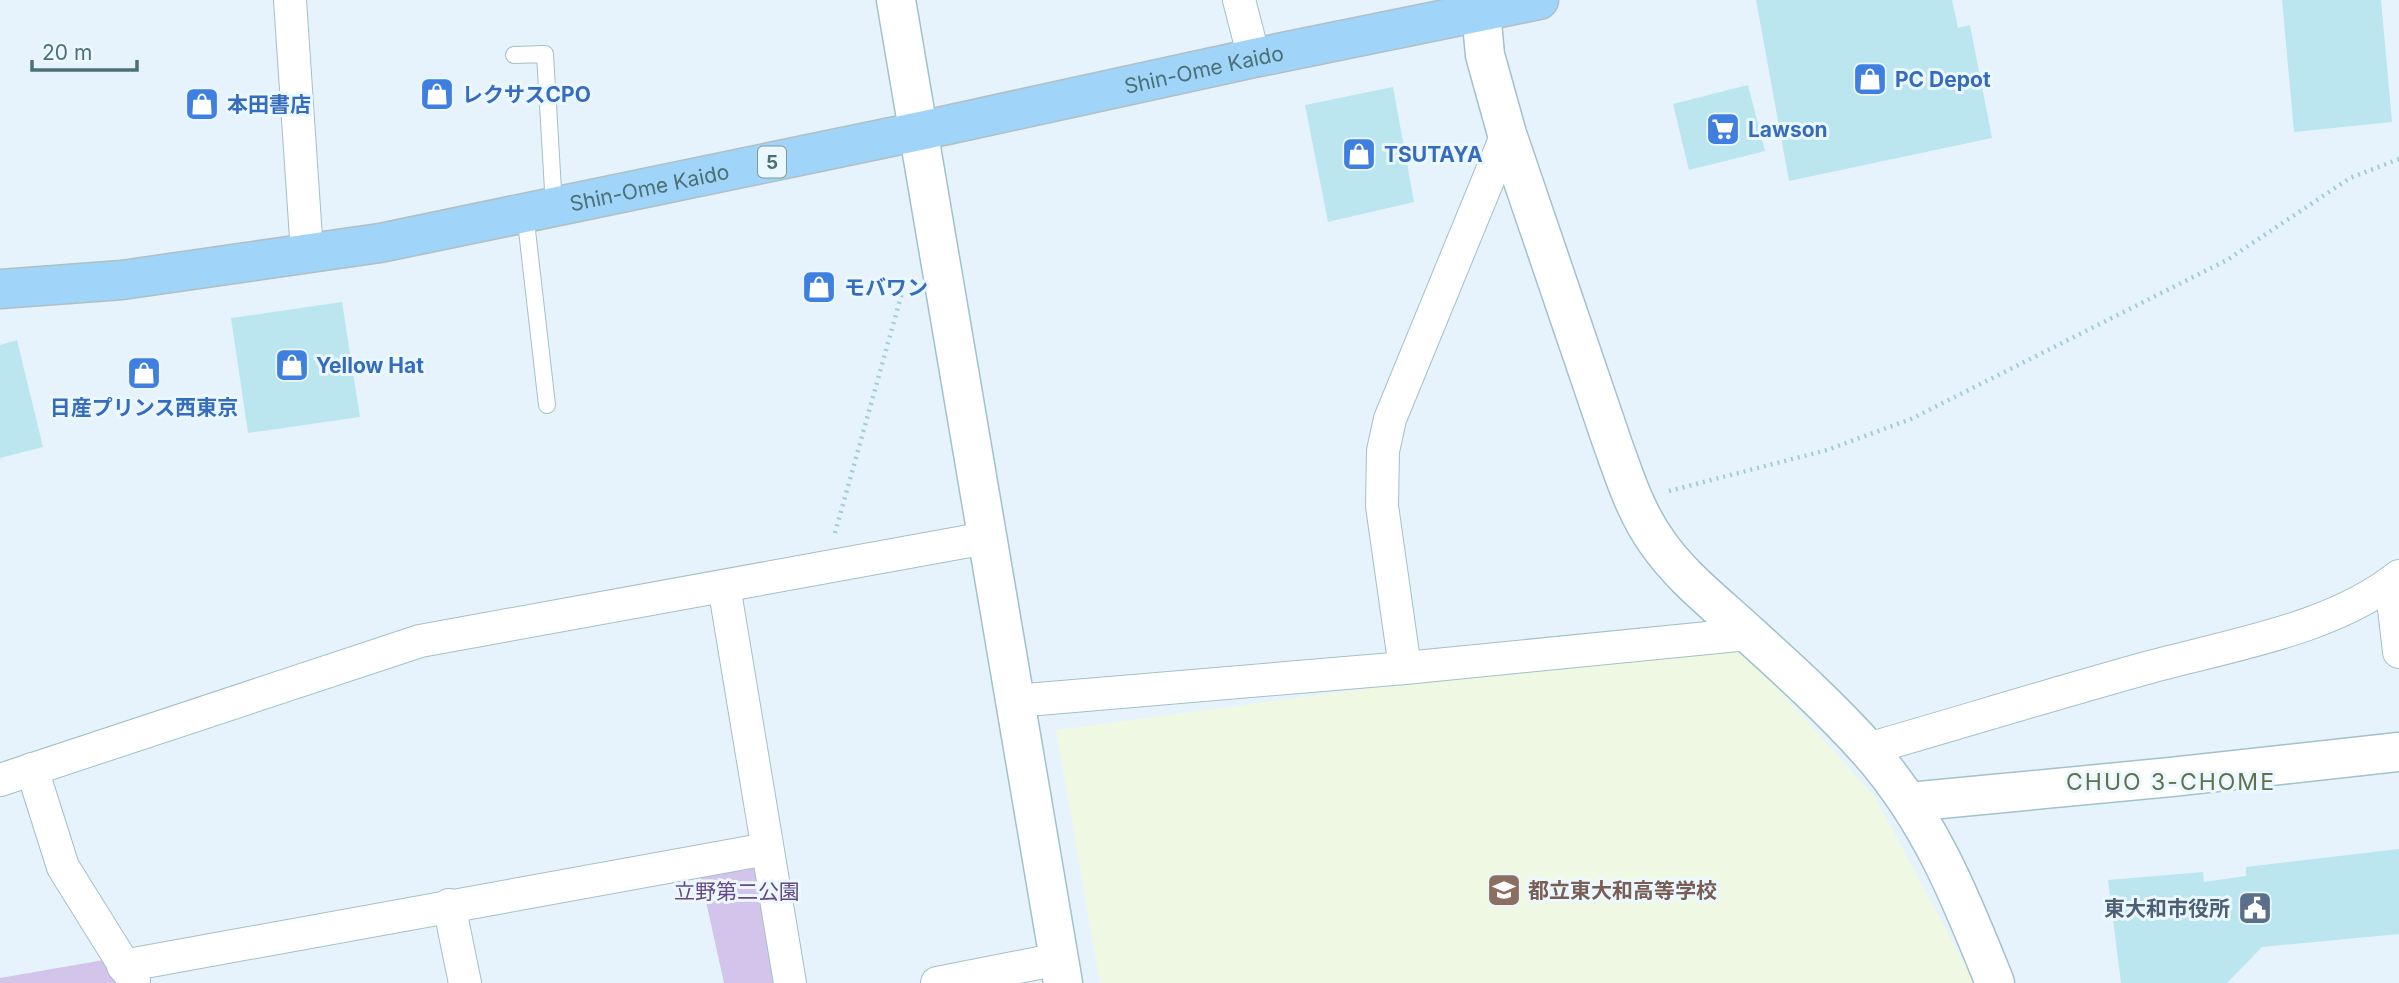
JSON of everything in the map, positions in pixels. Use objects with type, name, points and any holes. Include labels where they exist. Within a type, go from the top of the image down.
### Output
[{"type":"main road","name":"Shin-Ome Kaido","points":[[0,289],[122,280],[380,243],[919,131],[1480,6],[1539,0]]},
{"type":"street","points":[[290,0],[307,253]]},
{"type":"street","points":[[896,0],[1061,971],[937,983]]},
{"type":"street","points":[[1239,0],[1254,58]]},
{"type":"street","points":[[1480,6],[1485,55],[1507,134],[1634,500],[1656,540],[1678,569],[1868,750],[1909,802],[1930,835],[1953,881],[1995,983]]},
{"type":"street","points":[[1405,668],[1382,506],[1383,451],[1390,419],[1507,134]]},
{"type":"street","points":[[0,780],[420,641],[986,538]]},
{"type":"street","points":[[1868,750],[2302,626],[2340,612],[2395,579],[2399,652]]},
{"type":"street","points":[[724,586],[790,983]]},
{"type":"street","points":[[1015,701],[1405,668],[1748,634]]},
{"type":"street","points":[[1909,802],[2399,752]]},
{"type":"street","points":[[32,769],[63,867],[129,974],[449,905],[767,849]]},
{"type":"street","points":[[449,905],[465,983]]},
{"type":"lane","points":[[514,55],[545,54],[540,210],[547,405]]},
{"type":"path","points":[[1634,500],[1827,450],[1911,419],[2227,260],[2350,178],[2399,159]]},
{"type":"path","points":[[826,568],[907,273]]},
{"type":"shaded area","name":"都立東大和高等学校","points":[[1734,640],[1874,796],[1975,983],[1100,983],[1056,730]]},
{"type":"green space","name":"立野第二公園","points":[[763,854],[786,983],[724,983],[698,865]]},
{"type":"green space","points":[[104,960],[118,983],[0,983],[0,978]]},
{"type":"building","points":[[1756,0],[1952,0],[1958,28],[1970,25],[1992,138],[1789,181]]},
{"type":"building","points":[[2282,0],[2381,0],[2392,122],[2294,132]]},
{"type":"building","points":[[1748,85],[1765,151],[1689,170],[1673,104]]},
{"type":"building","points":[[1393,87],[1414,202],[1328,222],[1305,105]]},
{"type":"building","points":[[342,302],[360,417],[248,433],[231,318]]},
{"type":"building","points":[[17,340],[43,447],[0,458],[0,345]]},
{"type":"building","name":"東大和市役所","points":[[2399,849],[2399,934],[2262,947],[2227,983],[2121,983],[2108,880],[2203,872],[2204,882],[2246,876],[2246,867]]},
{"type":"place","name":"PC Depot","points":[[1870,79]]},
{"type":"place","name":"レクサスCPO","points":[[437,94]]},
{"type":"place","name":"本田書店","points":[[202,104]]},
{"type":"place","name":"Lawson","points":[[1723,129]]},
{"type":"place","name":"TSUTAYA","points":[[1359,154]]},
{"type":"place","name":"モバワン","points":[[819,287]]},
{"type":"place","name":"Yellow Hat","points":[[292,365]]},
{"type":"place","name":"日産プリンス西東京","points":[[144,373]]},
{"type":"place","name":"都立東大和高等学校","points":[[1504,890]]},
{"type":"place","name":"東大和市役所","points":[[2255,908]]},
{"type":"district","name":"CHUO 3-CHOME","points":[[2171,782]]}]
